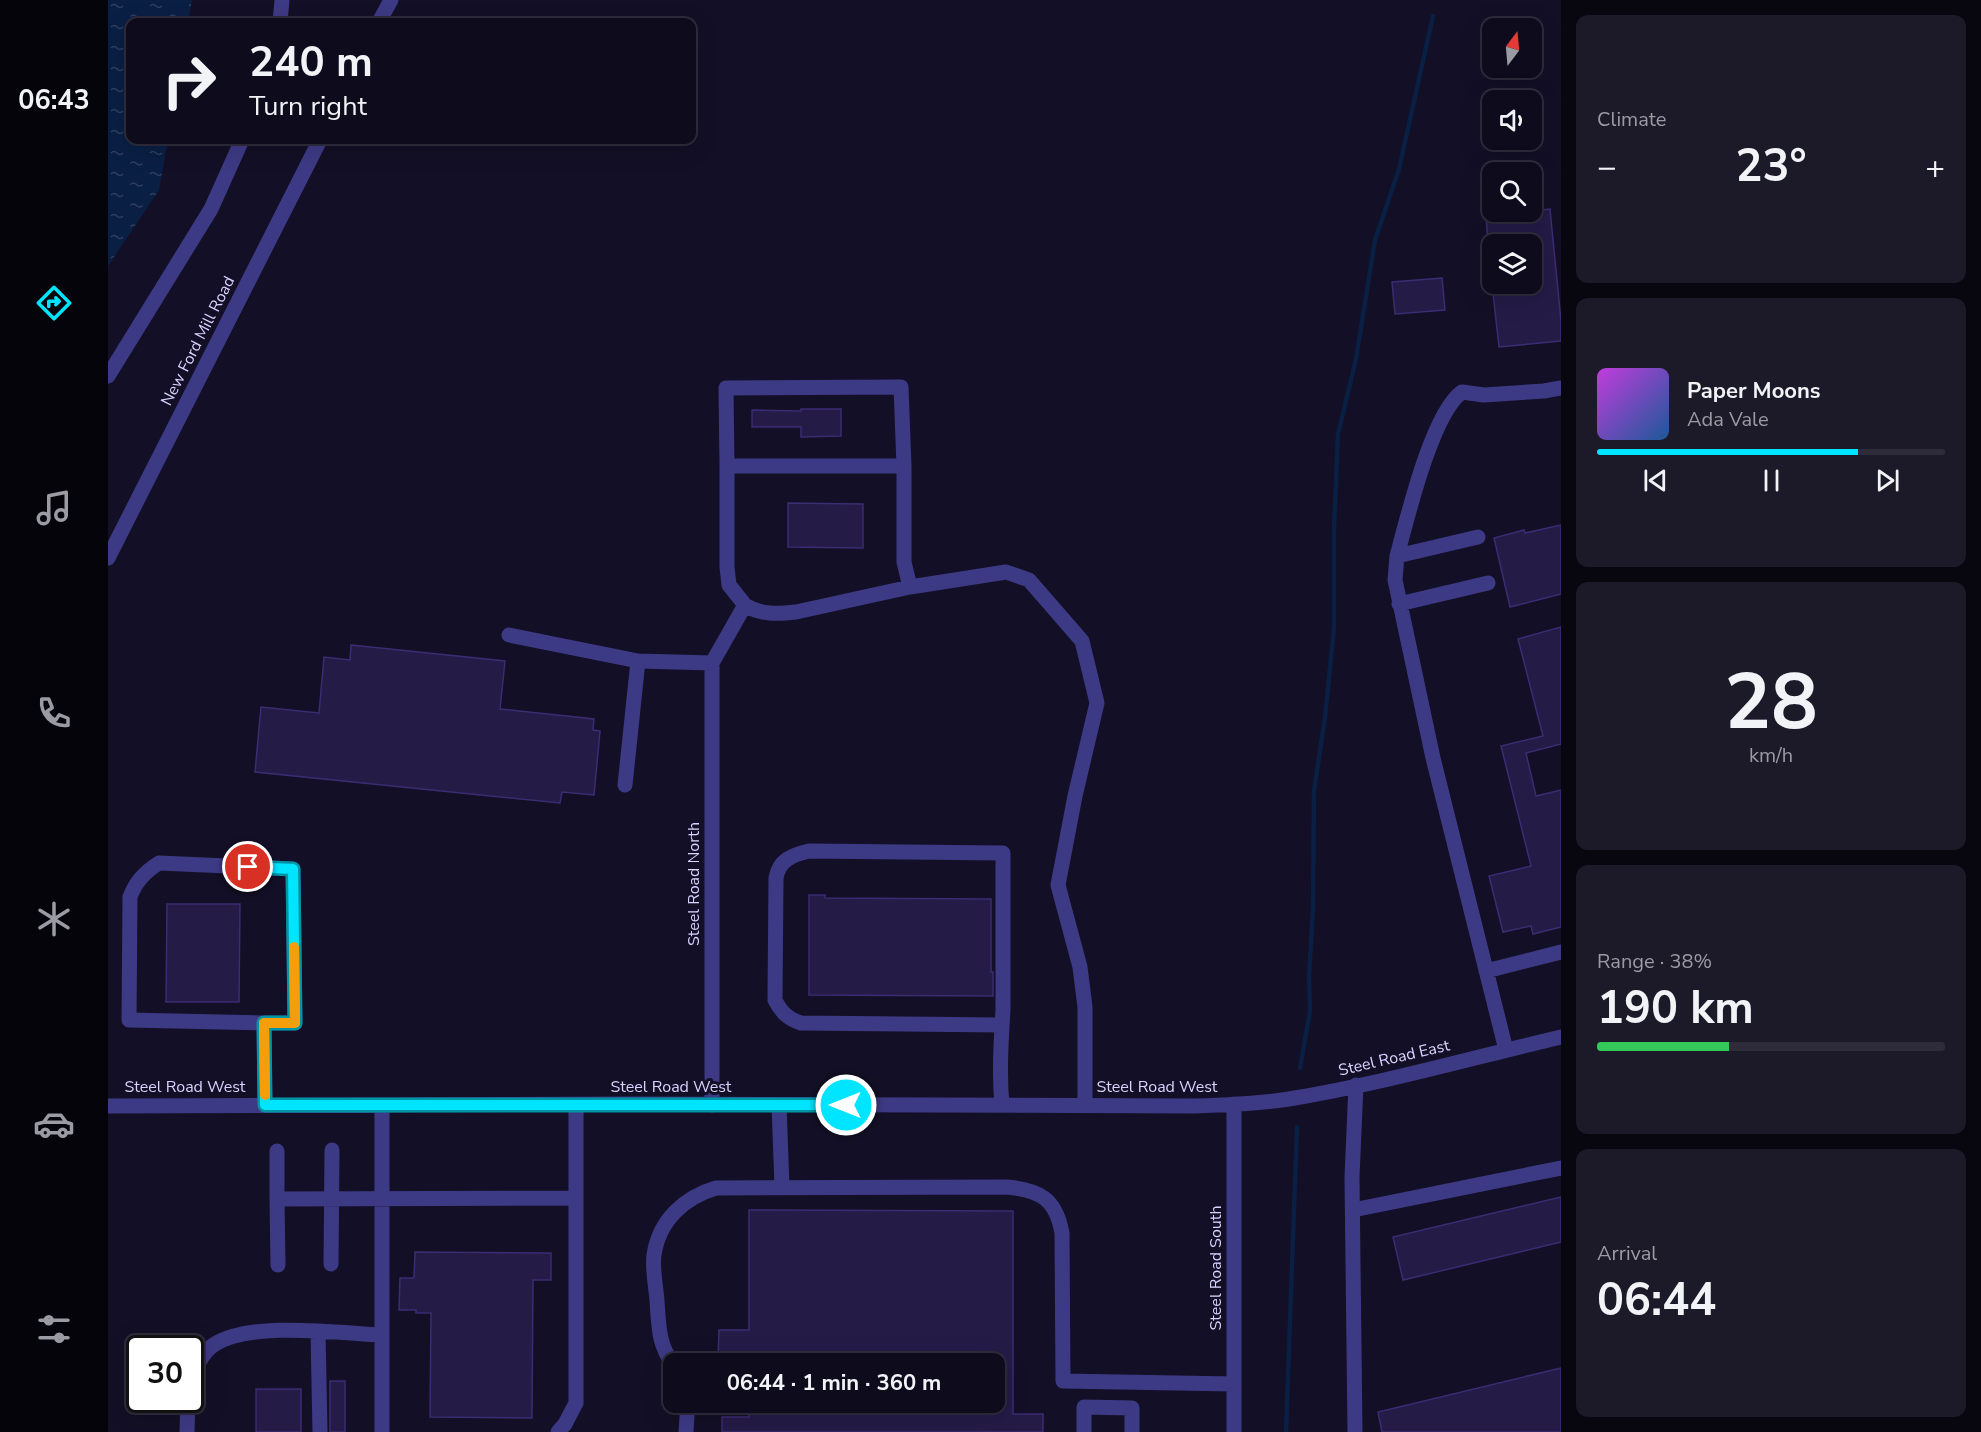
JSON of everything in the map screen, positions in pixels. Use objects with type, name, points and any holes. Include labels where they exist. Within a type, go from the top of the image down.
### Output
[{"type":"street","points":[[280,18],[282,0]]},
{"type":"street","points":[[381,18],[391,0]]},
{"type":"street","points":[[108,376],[211,209],[240,144]]},
{"type":"street","name":"New Ford Mill Road","points":[[108,558],[318,144]]},
{"type":"street","points":[[910,586],[904,562],[902,387],[726,388],[729,585],[745,605],[755,612],[779,614],[796,612],[910,586],[1006,572],[1029,580],[1082,640],[1097,703],[1075,796],[1058,885],[1080,967],[1085,1007],[1085,1106]]},
{"type":"street","points":[[1506,1050],[1433,758],[1395,580],[1397,556],[1413,495],[1443,415],[1455,397],[1462,392],[1484,395],[1561,388]]},
{"type":"street","points":[[727,466],[904,466]]},
{"type":"street","points":[[1397,556],[1478,537]]},
{"type":"street","points":[[1399,604],[1488,583]]},
{"type":"street","points":[[509,635],[638,661],[712,663],[745,605]]},
{"type":"street","points":[[625,785],[638,661]]},
{"type":"street","name":"Steel Road North","points":[[712,663],[712,1105]]},
{"type":"street","points":[[1002,1025],[801,1023],[787,1016],[778,1007],[776,1000],[776,878],[781,864],[788,858],[809,851],[1003,853],[1002,1025],[999,1074],[1002,1106]]},
{"type":"street","points":[[159,863],[293,869],[295,1023],[264,1023],[129,1020],[130,897],[134,886],[148,870],[159,863]]},
{"type":"street","points":[[1486,970],[1561,952]]},
{"type":"street","points":[[264,1023],[265,1105]]},
{"type":"street","name":"Steel Road East","points":[[1234,1104],[1288,1099],[1561,1037]]},
{"type":"street","points":[[1355,1432],[1353,1210],[1356,1085]]},
{"type":"street","name":"Steel Road West","points":[[108,1106],[1234,1104]]},
{"type":"street","name":"Steel Road South","points":[[1234,1104],[1234,1432]]},
{"type":"street","points":[[563,1429],[576,1402],[576,1105]]},
{"type":"street","points":[[779,1105],[782,1187]]},
{"type":"street","points":[[382,1106],[382,1432]]},
{"type":"street","points":[[332,1150],[332,1264]]},
{"type":"street","points":[[277,1151],[278,1265]]},
{"type":"street","points":[[1353,1210],[1561,1168]]},
{"type":"street","points":[[667,1353],[660,1340],[654,1256],[663,1230],[675,1211],[699,1192],[716,1188],[1007,1186],[1040,1193],[1055,1210],[1060,1220],[1063,1381],[1234,1384]]},
{"type":"street","points":[[277,1199],[576,1198]]},
{"type":"street","points":[[204,1356],[213,1345],[231,1336],[257,1330],[382,1335]]},
{"type":"street","points":[[318,1332],[320,1432]]},
{"type":"street","points":[[1084,1432],[1084,1407],[1132,1408],[1132,1432]]},
{"type":"street","points":[[187,1432],[188,1413]]},
{"type":"street","points":[[686,1432],[687,1413]]},
{"type":"water","points":[[108,0],[192,0],[189,18],[126,18],[126,144],[167,144],[159,190],[108,266]]},
{"type":"building","points":[[1550,209],[1561,341],[1499,347],[1493,294],[1542,294],[1542,234],[1487,234],[1486,222],[1542,222],[1542,210]]},
{"type":"building","points":[[1442,278],[1445,310],[1395,314],[1392,282]]},
{"type":"building","points":[[801,409],[841,409],[841,436],[801,437],[801,427],[752,427],[752,410],[801,411]]},
{"type":"building","points":[[788,503],[863,504],[863,548],[788,547]]},
{"type":"building","points":[[1561,525],[1561,594],[1510,607],[1494,538],[1524,530],[1525,533]]},
{"type":"building","points":[[1561,627],[1561,744],[1526,753],[1536,796],[1561,790],[1561,927],[1533,934],[1531,926],[1503,932],[1489,876],[1531,866],[1501,746],[1543,736],[1518,639]]},
{"type":"building","points":[[351,645],[505,661],[500,709],[594,719],[593,730],[600,731],[594,795],[562,792],[560,803],[255,772],[261,707],[319,713],[324,657],[350,660]]},
{"type":"building","points":[[809,895],[825,895],[825,898],[991,899],[993,996],[809,995]]},
{"type":"building","points":[[167,904],[240,904],[239,1002],[166,1002]]},
{"type":"building","points":[[1561,1197],[1561,1242],[1403,1280],[1393,1237]]},
{"type":"building","points":[[749,1210],[1013,1211],[1013,1414],[1043,1414],[1043,1432],[722,1432],[722,1417],[749,1417],[749,1413],[1005,1413],[1005,1353],[718,1353],[719,1330],[749,1330]]},
{"type":"building","points":[[415,1252],[551,1253],[551,1280],[533,1280],[532,1418],[430,1417],[431,1313],[399,1310],[400,1278],[414,1278]]},
{"type":"building","points":[[1561,1368],[1561,1432],[1382,1432],[1378,1412]]},
{"type":"building","points":[[330,1381],[345,1381],[345,1432],[330,1432]]},
{"type":"building","points":[[256,1389],[301,1389],[301,1432],[256,1432]]},
{"type":"waterway","points":[[1300,1068],[1310,1011],[1314,791],[1325,717],[1334,628],[1334,530],[1338,434],[1356,359],[1375,240],[1399,169],[1433,16]]},
{"type":"waterway","points":[[1286,1432],[1297,1127]]},
{"type":"slow traffic","points":[[265,1095],[264,1023],[295,1023],[294,947]]},
{"type":"route","points":[[248,867],[293,869],[295,1023],[264,1023],[265,1105],[846,1105]]}]
